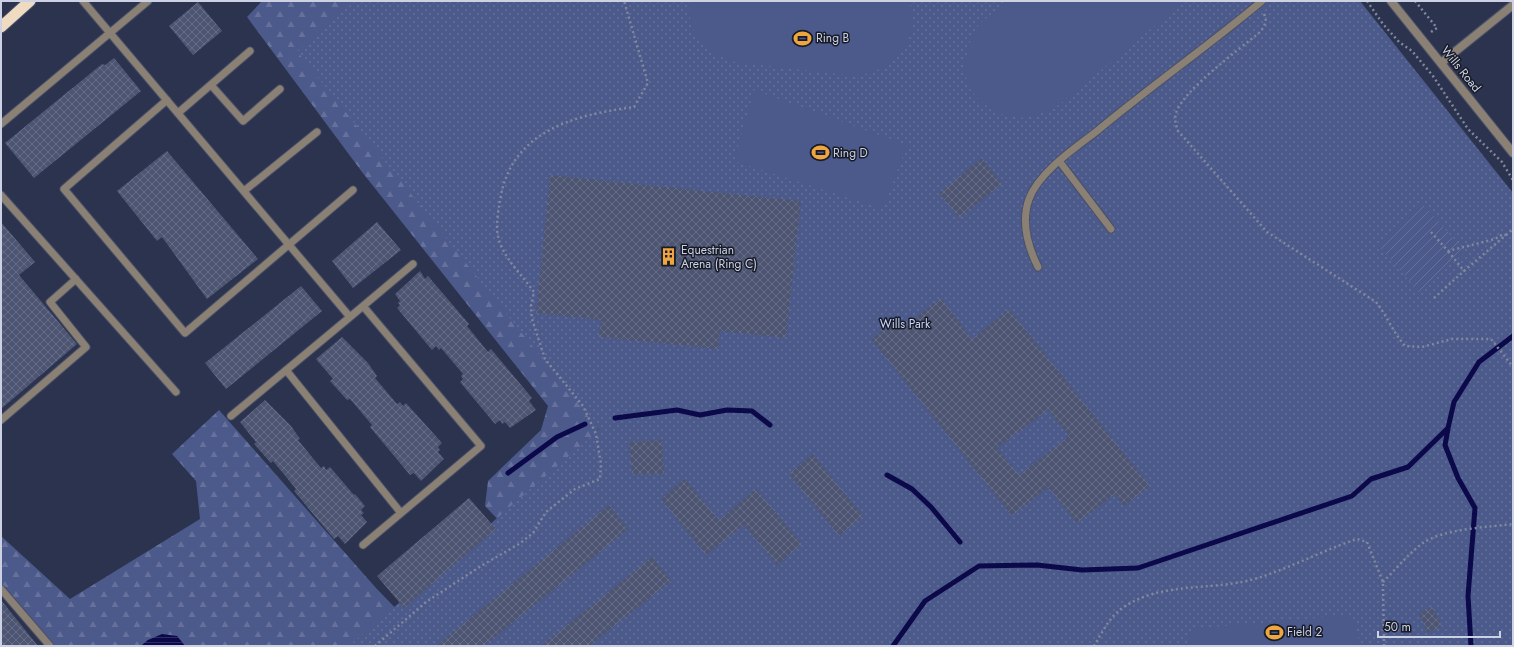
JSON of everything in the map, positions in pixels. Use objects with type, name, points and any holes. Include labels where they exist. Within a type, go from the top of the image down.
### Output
[{"type":"highway","points":[[1,27],[30,1]]},
{"type":"street","name":"Wills Road","points":[[1391,1],[1513,152]]},
{"type":"street","points":[[1441,64],[1513,5]]},
{"type":"lane","points":[[83,1],[350,317]]},
{"type":"lane","points":[[1,124],[148,1]]},
{"type":"lane","points":[[1038,267],[1029,246],[1026,230],[1029,200],[1041,180],[1126,106],[1260,2]]},
{"type":"lane","points":[[178,113],[250,51]]},
{"type":"lane","points":[[211,85],[242,121],[280,89]]},
{"type":"lane","points":[[167,100],[64,189],[185,333],[352,190]]},
{"type":"lane","points":[[244,191],[317,132]]},
{"type":"lane","points":[[1060,162],[1111,230]]},
{"type":"lane","points":[[1,195],[176,392]]},
{"type":"lane","points":[[231,416],[412,264]]},
{"type":"lane","points":[[1,420],[86,347],[50,302],[76,279]]},
{"type":"lane","points":[[363,306],[481,446],[363,546]]},
{"type":"lane","points":[[286,370],[401,513]]},
{"type":"lane","points":[[1,589],[50,646]]},
{"type":"path","points":[[376,646],[426,602],[481,566],[519,544],[533,533],[546,512],[575,489],[600,479],[601,464],[596,434],[583,406],[545,359],[532,319],[531,306],[534,292],[505,255],[498,239],[497,222],[501,196],[508,170],[528,143],[553,128],[600,112],[634,107],[648,83],[624,1]]},
{"type":"path","points":[[1367,1],[1383,24],[1412,51],[1433,76],[1468,129],[1502,162],[1513,180]]},
{"type":"path","points":[[1260,2],[1266,18],[1265,27],[1205,79],[1184,100],[1176,112],[1175,121],[1178,131],[1268,232],[1376,302],[1385,313],[1396,335],[1405,346],[1422,347],[1452,339],[1491,339],[1502,351],[1513,367]]},
{"type":"path","points":[[1434,298],[1513,230]]},
{"type":"path","points":[[1431,232],[1464,271]]},
{"type":"path","points":[[1448,251],[1495,239],[1502,234],[1506,236]]},
{"type":"path","points":[[1383,582],[1424,542],[1458,530],[1513,524]]},
{"type":"path","points":[[1094,646],[1106,627],[1120,610],[1146,596],[1171,589],[1217,586],[1258,578],[1357,539],[1367,542],[1383,582],[1384,646]]},
{"type":"green space","points":[[262,1],[690,1],[590,407],[617,482],[1513,592],[1513,646],[185,646],[177,636],[148,640],[141,646],[50,646],[1,589],[1,536],[70,599],[200,519],[196,481],[172,454],[219,410],[376,588],[406,619],[505,527],[485,506],[488,481],[541,430],[548,406],[362,172],[247,17]]},
{"type":"green space","name":"Wills Park","points":[[355,1],[1360,1],[1513,193],[1513,646],[349,646],[599,430],[297,51]]},
{"type":"green space","name":"Ring B","points":[[690,1],[909,1],[912,17],[907,43],[894,59],[877,70],[864,74],[853,75],[741,63],[719,56],[702,43],[696,34],[689,13]]},
{"type":"green space","points":[[1007,1],[1180,1],[1174,10],[1055,108],[1026,118],[1001,114],[982,103],[971,91],[963,69],[970,42],[979,24]]},
{"type":"green space","name":"Ring D","points":[[754,90],[907,145],[883,209],[734,161]]},
{"type":"green space","points":[[1423,204],[1465,252],[1419,292],[1377,244]]},
{"type":"green space","name":"Field 2","points":[[1352,615],[1358,634],[1359,646],[1190,646],[1189,635],[1192,629]]},
{"type":"shaded area","points":[[162,634],[177,636],[185,646],[141,646],[148,640]]},
{"type":"building","points":[[198,2],[222,31],[193,55],[169,26]]},
{"type":"building","points":[[114,58],[141,91],[34,178],[5,143],[102,64],[105,65]]},
{"type":"building","points":[[167,151],[258,259],[207,299],[162,237],[157,241],[117,191]]},
{"type":"building","points":[[982,158],[1002,184],[959,218],[939,193]]},
{"type":"building","name":"Equestrian Arena (Ring C)","points":[[550,175],[801,201],[786,338],[720,331],[718,349],[599,337],[601,320],[536,313]]},
{"type":"building","points":[[1,222],[35,262],[19,275],[77,344],[1,409]]},
{"type":"building","points":[[377,222],[401,250],[353,288],[332,261]]},
{"type":"building","points":[[420,271],[425,279],[428,276],[469,324],[467,326],[488,352],[491,349],[532,398],[529,401],[536,410],[510,428],[505,422],[502,424],[500,420],[495,424],[460,382],[463,379],[461,376],[463,374],[441,348],[439,350],[436,346],[432,350],[397,308],[400,305],[398,303],[400,301],[395,294]]},
{"type":"building","points":[[301,286],[322,311],[226,389],[205,363]]},
{"type":"building","points":[[941,298],[972,339],[1009,309],[1150,486],[1124,506],[1115,494],[1077,523],[1048,487],[1012,516],[871,339],[896,320],[902,328]],"holes":[[[1048,410],[1069,436],[1019,475],[997,448]]]},
{"type":"building","points":[[342,337],[368,363],[377,376],[375,378],[397,404],[400,402],[403,406],[406,403],[442,443],[438,447],[440,450],[438,452],[444,459],[421,481],[414,473],[410,475],[370,427],[372,425],[356,406],[350,399],[347,400],[330,381],[333,379],[316,359]]},
{"type":"building","points":[[265,400],[291,426],[300,439],[298,440],[321,468],[324,466],[326,470],[330,467],[365,506],[361,510],[364,513],[361,515],[367,522],[345,544],[338,536],[334,539],[294,491],[296,489],[273,461],[271,463],[254,444],[256,442],[240,422]]},
{"type":"building","points":[[662,440],[664,474],[632,474],[629,442]]},
{"type":"building","points":[[813,454],[863,516],[839,536],[789,474]]},
{"type":"building","points":[[685,479],[719,520],[756,489],[802,544],[777,565],[744,525],[706,555],[661,499]]},
{"type":"building","points":[[469,498],[496,529],[404,608],[377,576]]},
{"type":"building","points":[[609,505],[628,529],[573,574],[484,646],[436,646]]},
{"type":"building","points":[[652,557],[671,581],[589,646],[541,646]]},
{"type":"building","points":[[1,600],[38,646],[1,646]]},
{"type":"building","points":[[1432,607],[1442,626],[1428,633],[1419,614]]},
{"type":"waterway","points":[[893,646],[925,601],[979,566],[1037,565],[1082,570],[1138,568],[1352,496],[1371,479],[1408,467],[1448,428],[1454,402],[1479,362],[1513,336]]},
{"type":"waterway","points":[[615,418],[677,410],[700,415],[727,410],[752,411],[770,425]]},
{"type":"waterway","points":[[508,473],[557,437],[585,424]]},
{"type":"waterway","points":[[1448,429],[1445,445],[1458,478],[1475,508],[1468,596],[1471,646]]},
{"type":"waterway","points":[[887,475],[912,489],[931,507],[960,542]]},
{"type":"place","name":"Ring B","points":[[803,38]]},
{"type":"place","name":"Ring D","points":[[820,153]]},
{"type":"place","name":"Equestrian Arena (Ring C)","points":[[668,257]]},
{"type":"place","name":"Field 2","points":[[1274,632]]}]
